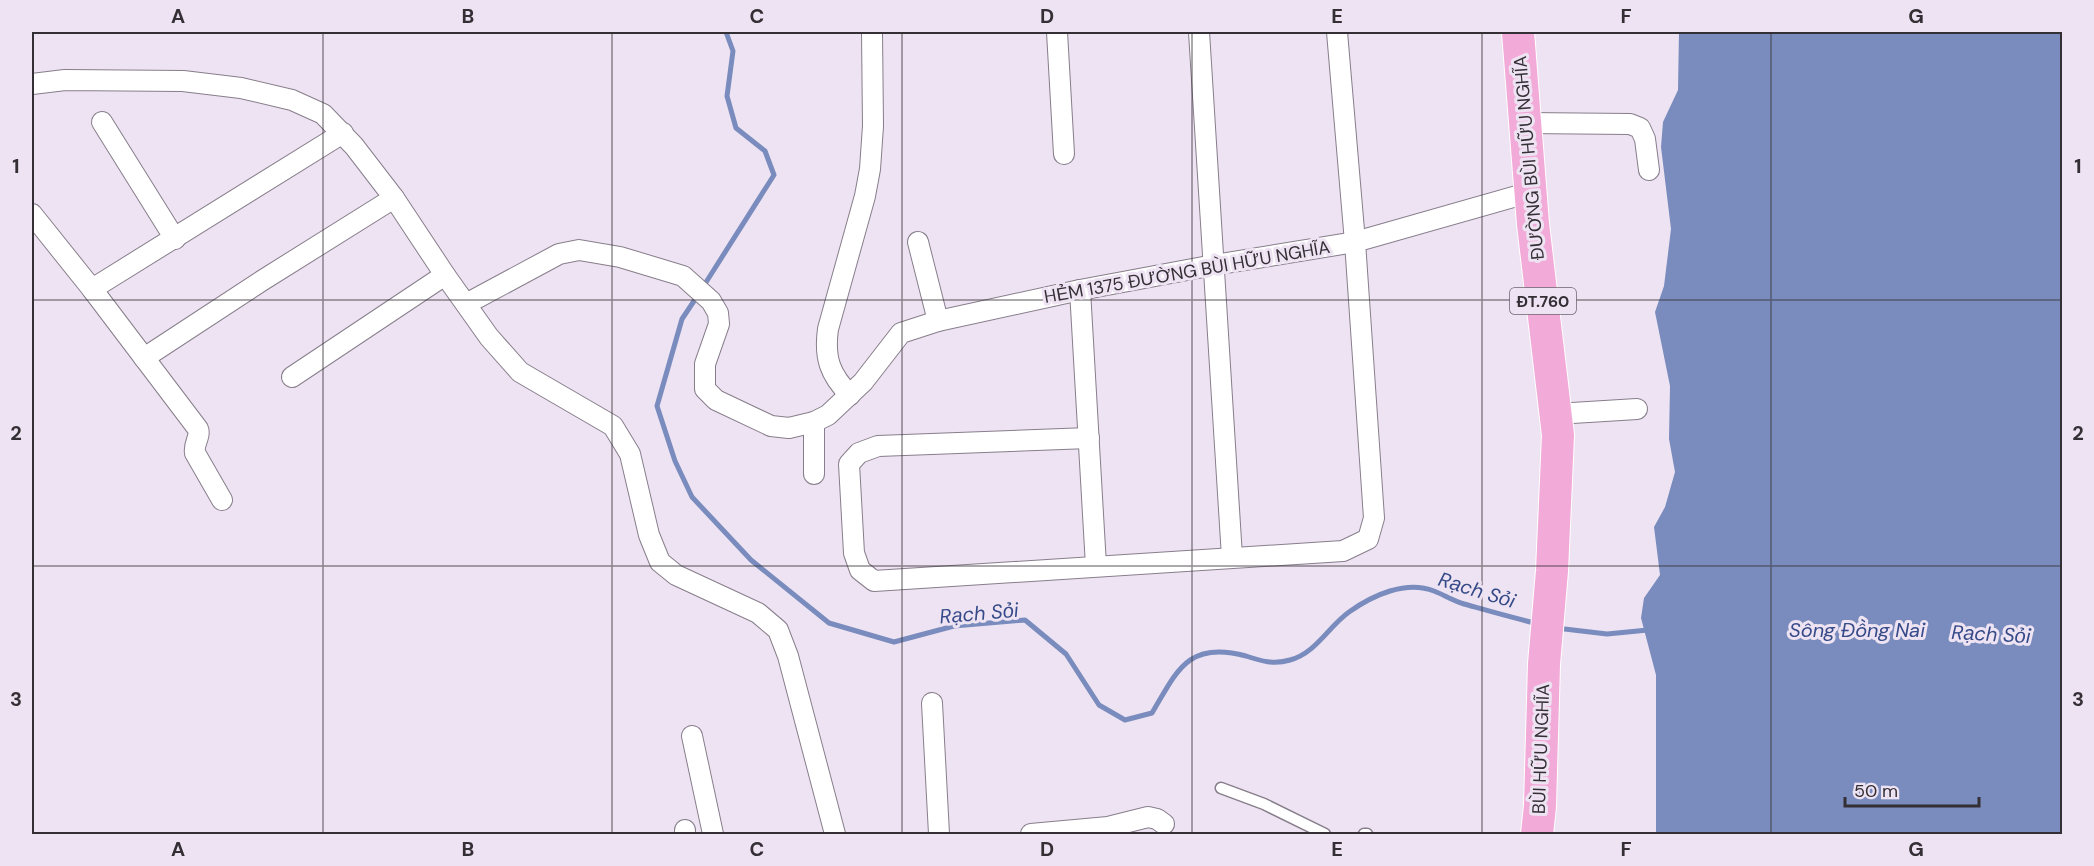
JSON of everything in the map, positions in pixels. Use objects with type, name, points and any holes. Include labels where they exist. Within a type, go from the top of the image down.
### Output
[{"type":"main road","name":"ĐƯỜNG BÙI HỮU NGHĨA","points":[[1518,32],[1531,192],[1558,435],[1552,571],[1544,664]]},
{"type":"main road","name":"BÙI HỮU NGHĨA","points":[[1537,834],[1540,806],[1544,664]]},
{"type":"street","points":[[857,389],[838,383],[825,348],[830,320],[865,196],[870,170],[873,126],[872,32]]},
{"type":"street","points":[[1057,32],[1064,154]]},
{"type":"street","points":[[1199,32],[1232,557]]},
{"type":"street","points":[[1089,438],[878,446],[859,453],[849,464],[854,553],[860,570],[874,581],[1343,551],[1368,539],[1374,518],[1355,242],[1337,32]]},
{"type":"street","points":[[32,84],[65,80],[183,81],[241,88],[292,100],[323,114],[343,133],[394,198],[465,304],[489,337],[520,372],[613,426],[630,454],[649,535],[660,562],[676,574],[758,613],[778,630],[788,656],[835,834]]},
{"type":"street","points":[[102,122],[175,239]]},
{"type":"street","points":[[1526,123],[1630,124],[1640,128],[1645,140],[1649,170]]},
{"type":"street","points":[[92,289],[343,133]]},
{"type":"street","name":"HẺM 1375 ĐƯỜNG BÙI HỮU NGHĨA","points":[[814,422],[828,415],[857,389],[901,333],[938,321],[1080,290],[1355,242],[1531,192]]},
{"type":"street","points":[[144,358],[394,198]]},
{"type":"street","points":[[32,214],[198,429],[195,453],[222,500]]},
{"type":"street","points":[[918,242],[938,321]]},
{"type":"street","points":[[465,304],[559,254],[579,250],[620,256],[683,276],[711,301],[718,313],[719,324],[705,364],[705,388],[716,400],[771,426],[789,428],[814,422],[814,474]]},
{"type":"street","points":[[292,377],[445,275]]},
{"type":"street","points":[[1080,290],[1096,566]]},
{"type":"street","points":[[1556,414],[1637,409]]},
{"type":"street","points":[[932,703],[939,834]]},
{"type":"street","points":[[692,736],[713,834]]},
{"type":"street","points":[[1031,834],[1108,827],[1148,817],[1157,819],[1166,829]]},
{"type":"lane","points":[[1221,788],[1264,804],[1325,834]]},
{"type":"water","name":"Sông Đồng Nai","points":[[1679,32],[2062,32],[2062,834],[1656,834],[1656,675],[1641,618],[1644,598],[1660,575],[1654,527],[1665,507],[1675,472],[1669,439],[1670,386],[1655,312],[1664,286],[1671,229],[1661,147],[1663,122],[1678,90]]},
{"type":"waterway","name":"Rạch Sỏi","points":[[703,287],[774,175],[765,151],[736,128],[727,96],[733,51],[726,32]]},
{"type":"waterway","name":"Rạch Sỏi","points":[[698,295],[682,319],[657,406],[675,461],[692,497],[751,560],[829,623],[894,642],[954,626],[1025,620],[1066,654],[1099,705],[1125,720],[1152,713],[1177,672],[1197,656],[1210,652],[1226,652],[1268,662],[1290,660],[1315,646],[1342,618],[1358,606],[1379,595],[1401,588],[1423,588],[1464,604],[1539,624]]},
{"type":"waterway","name":"Rạch Sỏi","points":[[1556,628],[1607,634],[1648,630]]}]
